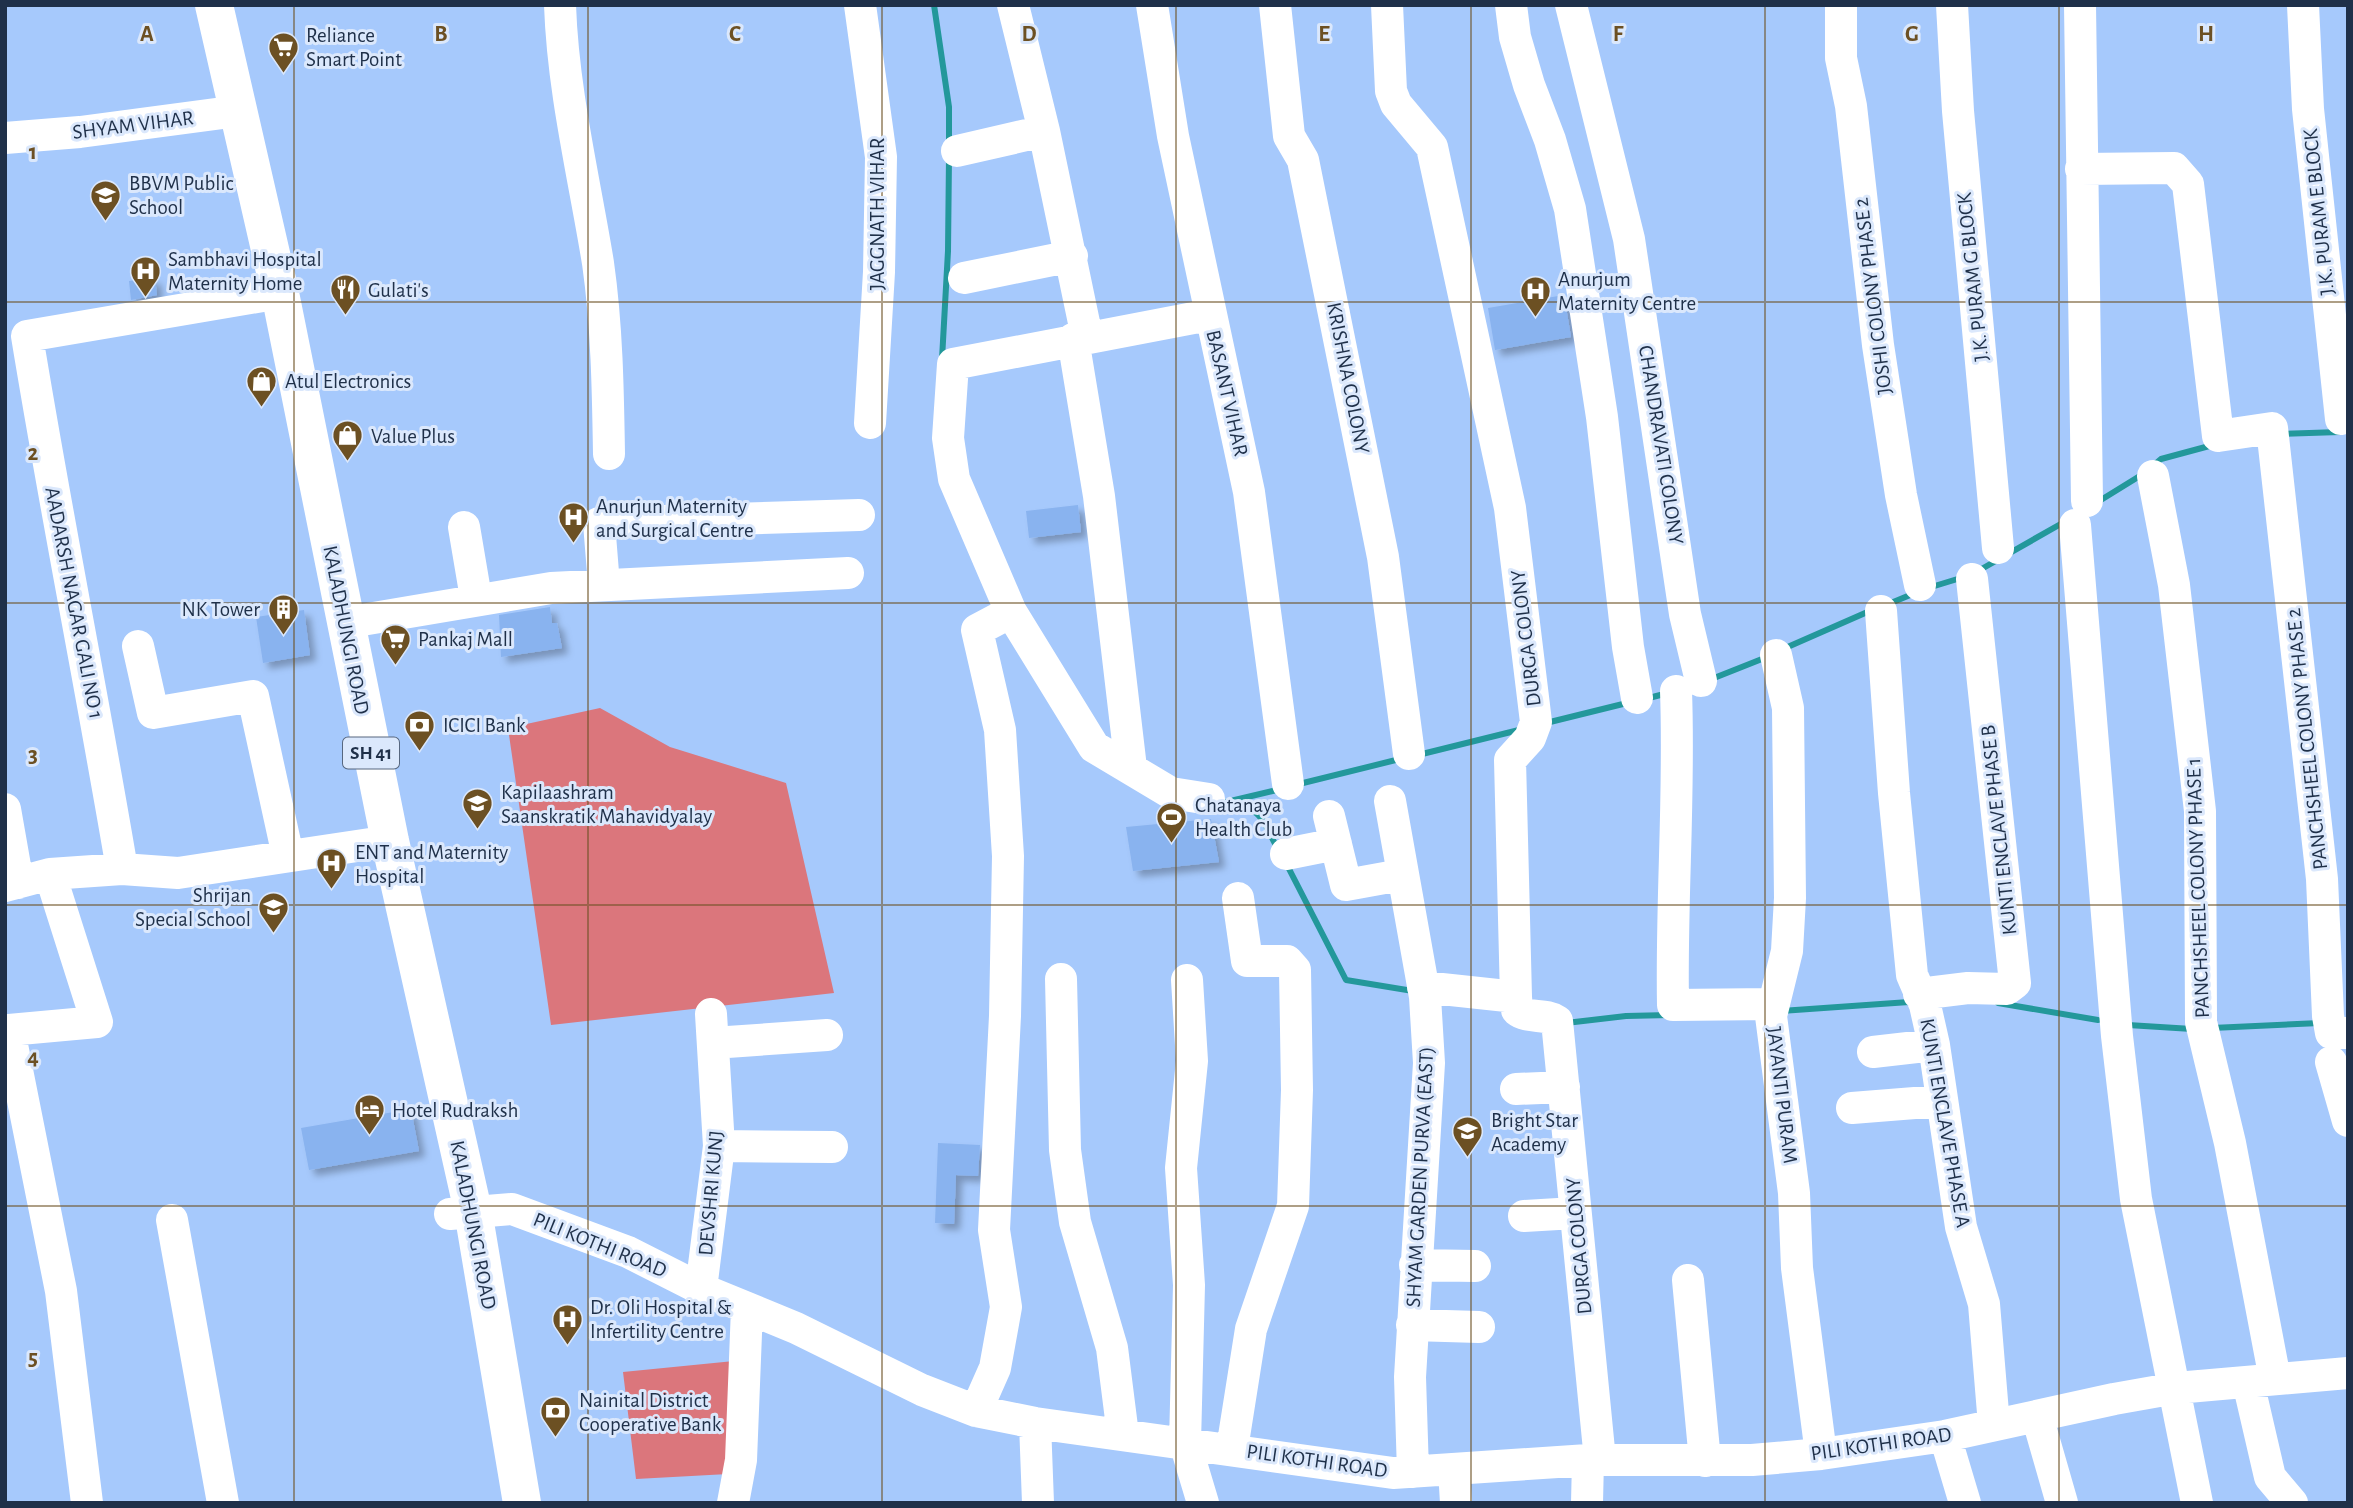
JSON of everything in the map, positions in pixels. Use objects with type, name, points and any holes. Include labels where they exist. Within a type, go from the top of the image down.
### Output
[{"type":"main road","name":"KALADHUNGI ROAD","points":[[193,5],[228,113],[270,295],[379,843],[462,1213],[522,1503]]},
{"type":"main road","name":"KALADHUNGI ROAD","points":[[214,5],[228,113]]},
{"type":"main road","name":"KALADHUNGI ROAD","points":[[462,1213],[499,1503]]},
{"type":"street","points":[[560,5],[562,61],[598,266],[608,376],[609,454]]},
{"type":"street","name":"JAGGNATH VIHAR","points":[[860,5],[881,157],[870,423]]},
{"type":"street","points":[[1013,5],[1072,256],[1131,768]]},
{"type":"street","name":"BASANT VIHAR","points":[[1152,5],[1173,136],[1209,315],[1249,492],[1288,784]]},
{"type":"street","name":"KRISHNA COLONY","points":[[1275,5],[1289,136],[1303,160],[1338,323],[1383,557],[1409,754]]},
{"type":"street","name":"DURGA COLONY","points":[[1387,5],[1391,91],[1396,104],[1432,146],[1510,508],[1530,647],[1536,728],[1510,760],[1516,997],[1517,1010],[1522,1014],[1550,1016],[1557,1021],[1594,1460],[1587,1503]]},
{"type":"street","points":[[1511,5],[1515,37],[1570,209],[1602,417],[1628,647],[1637,698]]},
{"type":"street","name":"CHANDRAVATI COLONY","points":[[1572,5],[1629,239],[1685,614],[1689,686],[1678,751],[1671,925],[1673,1004],[1772,1004]]},
{"type":"street","name":"JOSHI COLONY PHASE 2","points":[[1841,5],[1841,58],[1851,106],[1883,380],[1920,585]]},
{"type":"street","name":"J.K. PURAM G BLOCK","points":[[1952,5],[1958,111],[1998,548]]},
{"type":"street","points":[[2080,5],[2081,513],[2115,1022],[2136,1199],[2197,1503]]},
{"type":"street","name":"J.K. PURAM E BLOCK","points":[[2303,5],[2308,109],[2341,419]]},
{"type":"street","name":"SHYAM VIHAR","points":[[5,138],[228,113]]},
{"type":"street","points":[[957,151],[1044,131]]},
{"type":"street","name":"PANCHSHEEL COLONY PHASE 2","points":[[2081,169],[2174,168],[2188,184],[2218,436],[2272,428],[2322,879],[2328,1016],[2331,1033],[2348,1033]]},
{"type":"street","points":[[964,278],[1072,256]]},
{"type":"street","name":"AADARSH NAGAR GALI NO 1","points":[[122,869],[92,689],[60,537],[27,336],[270,295]]},
{"type":"street","points":[[1209,315],[1080,338],[953,365],[948,438],[954,479],[1011,612],[1094,747],[1171,793],[1209,799]]},
{"type":"street","name":"PANCHSHEEL COLONY PHASE 1","points":[[2153,476],[2174,584],[2200,811],[2201,1022],[2230,1143],[2262,1381],[2270,1476],[2292,1503]]},
{"type":"street","points":[[604,585],[598,523],[859,515]]},
{"type":"street","points":[[464,527],[476,598]]},
{"type":"street","points":[[334,612],[551,588],[848,573]]},
{"type":"street","name":"KUNTI ENCLAVE PHASE B","points":[[1919,994],[1968,988],[2007,989],[2015,983],[1972,579]]},
{"type":"street","name":"KUNTI ENCLAVE PHASE A","points":[[1881,611],[1912,975],[1925,1004],[1934,1045],[1940,1101],[1961,1227],[1984,1304],[1994,1425]]},
{"type":"street","points":[[976,1411],[995,1368],[1006,1307],[993,1230],[1005,1016],[1008,868],[1006,782],[1000,730],[977,630],[1011,612]]},
{"type":"street","points":[[138,646],[153,713],[253,695],[288,856]]},
{"type":"street","name":"JAYANTI PURAM","points":[[1776,655],[1787,708],[1790,898],[1787,951],[1772,1004],[1794,1193],[1797,1268],[1821,1454]]},
{"type":"street","name":"SHYAM GARDEN PURVA (EAST)","points":[[1390,801],[1423,987],[1429,1063],[1412,1325],[1410,1377],[1413,1472]]},
{"type":"street","points":[[5,809],[12,885],[50,874],[122,869],[178,873],[379,843]]},
{"type":"street","points":[[1286,854],[1332,830],[1346,885],[1401,875]]},
{"type":"street","points":[[50,874],[97,1022],[9,1030],[61,1291],[87,1503]]},
{"type":"street","points":[[1232,1449],[1251,1328],[1293,1206],[1297,1090],[1295,970],[1287,961],[1247,961],[1238,898]]},
{"type":"street","points":[[1061,979],[1065,1150],[1075,1222],[1112,1348],[1123,1435]]},
{"type":"street","points":[[1187,981],[1192,1061],[1181,1168],[1189,1285],[1185,1443],[1203,1503]]},
{"type":"street","points":[[1423,987],[1516,997]]},
{"type":"street","name":"DEVSHRI KUNJ","points":[[701,1289],[719,1146],[712,1028],[827,1035]]},
{"type":"street","points":[[1873,1052],[1934,1045]]},
{"type":"street","points":[[2331,1062],[2348,1121]]},
{"type":"street","points":[[1516,1089],[1564,1087]]},
{"type":"street","points":[[1852,1108],[1940,1101]]},
{"type":"street","points":[[719,1146],[832,1147]]},
{"type":"street","name":"PILI KOTHI ROAD","points":[[462,1213],[512,1209],[628,1252],[701,1289],[796,1328],[922,1390],[976,1411],[1035,1423],[1393,1473],[1594,1460],[1705,1461],[1821,1454],[1945,1436],[2176,1388],[2348,1373]]},
{"type":"street","points":[[1524,1216],[1575,1213]]},
{"type":"street","points":[[172,1220],[223,1503]]},
{"type":"street","points":[[1415,1265],[1475,1266]]},
{"type":"street","points":[[1688,1280],[1705,1461]]},
{"type":"street","points":[[733,1503],[741,1460],[747,1308]]},
{"type":"street","points":[[1412,1325],[1479,1327]]},
{"type":"street","points":[[2037,1416],[2062,1503]]},
{"type":"street","points":[[1035,1423],[1038,1503]]},
{"type":"street","points":[[1945,1436],[1965,1503]]},
{"type":"street","points":[[1454,1469],[1456,1503]]},
{"type":"shaded area","points":[[600,708],[670,747],[786,783],[834,993],[551,1025],[508,728]]},
{"type":"shaded area","points":[[734,1361],[728,1474],[636,1479],[623,1372]]},
{"type":"building","points":[[155,278],[157,295],[131,300],[129,281]]},
{"type":"building","points":[[1564,295],[1571,337],[1495,350],[1488,308]]},
{"type":"building","points":[[1078,505],[1081,532],[1029,538],[1026,511]]},
{"type":"building","points":[[550,607],[552,623],[557,623],[562,648],[501,657],[499,615]]},
{"type":"building","name":"NK Tower","points":[[304,610],[310,655],[263,663],[256,617]]},
{"type":"building","name":"Chatanaya Health Club","points":[[1211,819],[1219,862],[1133,871],[1126,827]]},
{"type":"building","points":[[411,1109],[419,1151],[309,1170],[301,1128]]},
{"type":"building","points":[[938,1143],[980,1145],[978,1176],[956,1175],[954,1224],[935,1223]]},
{"type":"waterway","points":[[934,5],[949,107],[949,146]]},
{"type":"waterway","points":[[942,359],[948,251],[949,157]]},
{"type":"waterway","points":[[2282,434],[2340,432]]},
{"type":"waterway","points":[[2154,465],[2161,459],[2213,445]]},
{"type":"waterway","points":[[2096,503],[2143,474]]},
{"type":"waterway","points":[[1978,571],[2066,521]]},
{"type":"waterway","points":[[1928,588],[1964,577]]},
{"type":"waterway","points":[[1886,605],[1915,593]]},
{"type":"waterway","points":[[1783,649],[1872,610]]},
{"type":"waterway","points":[[1709,680],[1767,657]]},
{"type":"waterway","points":[[1645,699],[1668,693]]},
{"type":"waterway","points":[[1546,723],[1631,702]]},
{"type":"waterway","points":[[1418,755],[1523,729]]},
{"type":"waterway","points":[[1295,785],[1400,759]]},
{"type":"waterway","points":[[1222,803],[1281,789]]},
{"type":"waterway","points":[[1227,804],[1256,813],[1279,851]]},
{"type":"waterway","points":[[1286,863],[1346,980],[1413,991]]},
{"type":"waterway","points":[[1781,1011],[1909,1002]]},
{"type":"waterway","points":[[1998,1003],[2098,1020]]},
{"type":"waterway","points":[[1566,1023],[1626,1016],[1670,1015]]},
{"type":"waterway","points":[[2212,1028],[2320,1023]]},
{"type":"waterway","points":[[2128,1025],[2192,1029]]},
{"type":"place","name":"Reliance Smart Point","points":[[283,74]]},
{"type":"place","name":"BBVM Public School","points":[[106,222]]},
{"type":"place","name":"Sambhavi Hospital Maternity Home","points":[[145,298]]},
{"type":"place","name":"Gulati's","points":[[345,317]]},
{"type":"place","name":"Anurjum Maternity Centre","points":[[1535,318]]},
{"type":"place","name":"Atul Electronics","points":[[262,408]]},
{"type":"place","name":"Value Plus","points":[[348,463]]},
{"type":"place","name":"Anurjun Maternity and Surgical Centre","points":[[573,545]]},
{"type":"place","name":"NK Tower","points":[[283,636]]},
{"type":"place","name":"Pankaj Mall","points":[[395,666]]},
{"type":"place","name":"ICICI Bank","points":[[420,752]]},
{"type":"place","name":"Kapilaashram Saanskratik Mahavidyalay","points":[[478,831]]},
{"type":"place","name":"Chatanaya Health Club","points":[[1172,844]]},
{"type":"place","name":"ENT and Maternity Hospital","points":[[332,891]]},
{"type":"place","name":"Shrijan Special School","points":[[274,934]]},
{"type":"place","name":"Hotel Rudraksh","points":[[369,1137]]},
{"type":"place","name":"Bright Star Academy","points":[[1468,1159]]},
{"type":"place","name":"Dr. Oli Hospital & Infertility Centre","points":[[567,1346]]},
{"type":"place","name":"Nainital District Cooperative Bank","points":[[556,1439]]}]
